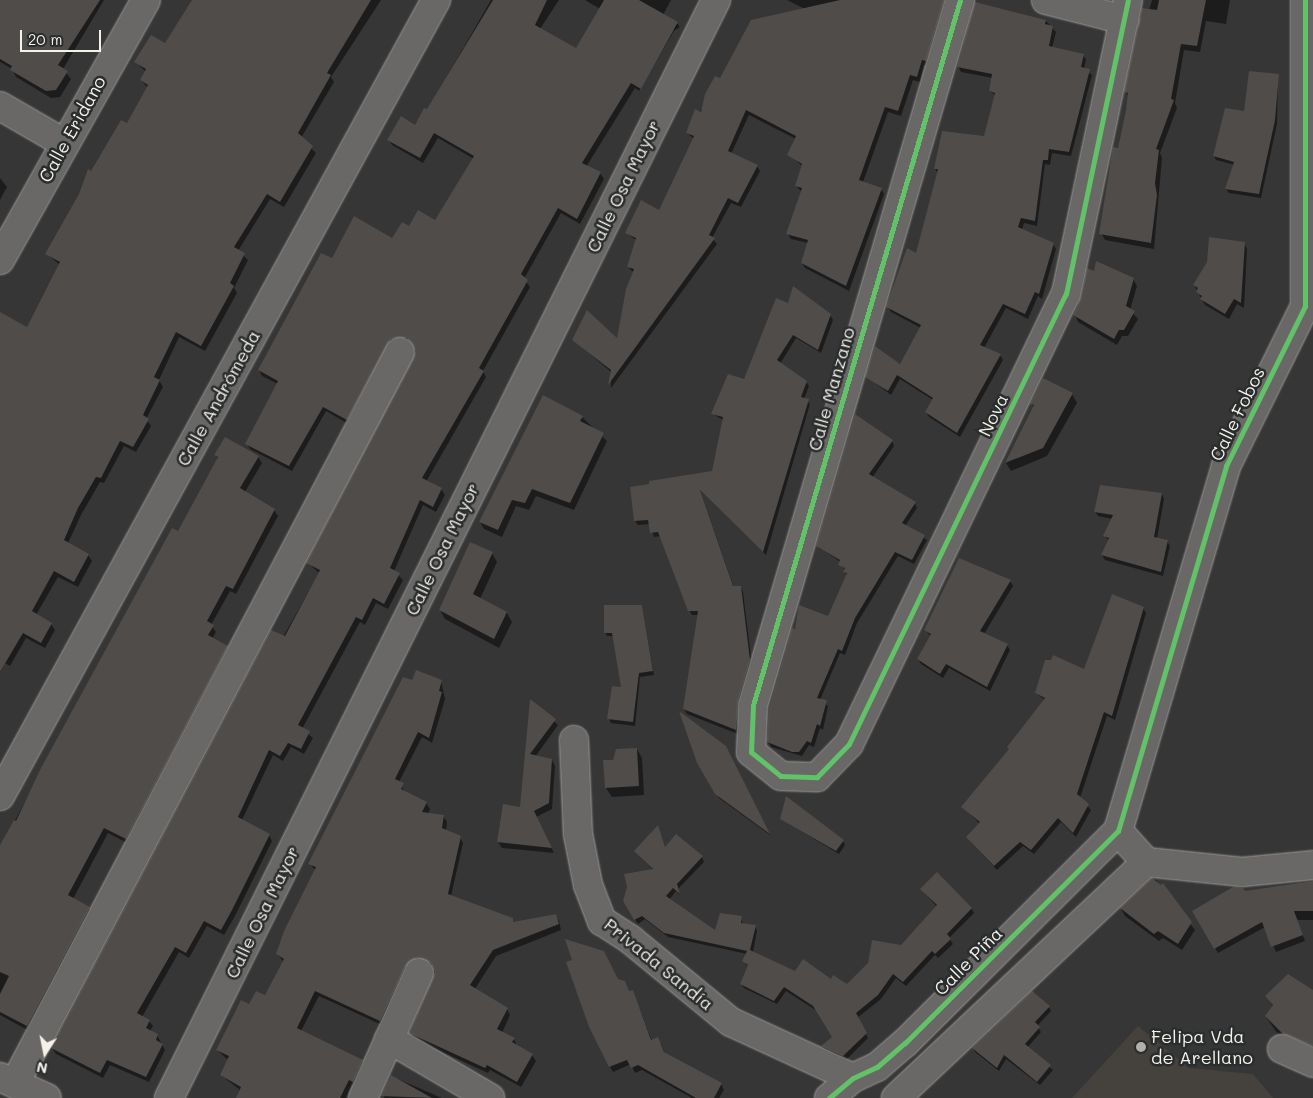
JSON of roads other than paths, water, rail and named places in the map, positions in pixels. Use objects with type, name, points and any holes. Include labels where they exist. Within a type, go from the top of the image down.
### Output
[{"type":"street","name":"Calle Eridano","points":[[0,260],[146,0]]},
{"type":"street","name":"Calle Andrómeda","points":[[0,796],[436,0]]},
{"type":"street","name":"Calle Osa Mayor","points":[[169,1098],[716,0]]},
{"type":"street","name":"Calle Manzano","points":[[781,776],[751,752],[753,705],[960,0]]},
{"type":"street","points":[[1046,0],[1126,10]]},
{"type":"street","name":"Calle Fobos","points":[[1118,831],[1226,466],[1305,306],[1305,0]]},
{"type":"street","name":"Nova","points":[[781,776],[817,777],[849,744],[1066,294],[1126,10]]},
{"type":"street","points":[[0,106],[64,143]]},
{"type":"street","points":[[47,1098],[7,1080],[400,352]]},
{"type":"street","name":"Privada Sandía","points":[[574,740],[578,834],[588,885],[602,921],[631,940],[731,1022],[853,1078]]},
{"type":"street","points":[[1118,831],[1146,862],[1242,872],[1313,865]]},
{"type":"street","name":"Calle Piña","points":[[828,1098],[853,1078],[877,1067],[905,1043],[1118,831]]},
{"type":"street","points":[[896,1098],[1146,862]]},
{"type":"street","points":[[363,1098],[418,973]]},
{"type":"street","points":[[389,1039],[490,1098]]},
{"type":"street","points":[[1282,1049],[1313,1063]]},
{"type":"place","name":"Felipa Vda de Arellano","points":[[1141,1047]]}]
